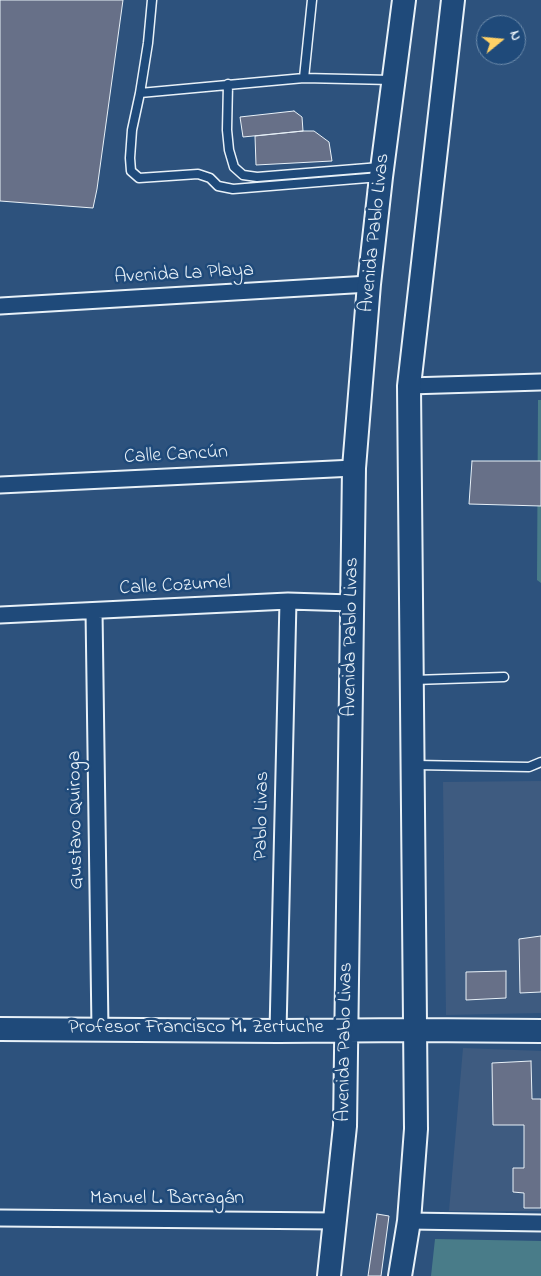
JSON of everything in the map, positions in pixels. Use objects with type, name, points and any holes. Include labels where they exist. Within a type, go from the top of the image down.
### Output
[{"type":"main road","name":"Avenida Pablo Livas","points":[[329,1276],[344,1126],[347,1030],[354,468],[369,284],[404,0]]},
{"type":"main road","points":[[400,1276],[409,1221],[416,1129],[409,386],[454,0]]},
{"type":"main road","name":"Profesor Francisco M. Zertuche","points":[[0,1029],[541,1030]]},
{"type":"street","name":"Avenida La Playa","points":[[0,306],[369,284]]},
{"type":"street","points":[[409,386],[541,382]]},
{"type":"street","name":"Calle Cancún","points":[[0,485],[354,468]]},
{"type":"street","name":"Calle Cozumel","points":[[0,614],[288,601],[352,603]]},
{"type":"street","name":"Pablo Livas","points":[[278,1031],[288,601]]},
{"type":"street","name":"Gustavo Quiroga","points":[[94,611],[100,1029]]},
{"type":"street","name":"Manuel L. Barragán","points":[[0,1218],[334,1221]]},
{"type":"street","points":[[409,1221],[541,1223]]},
{"type":"lane","points":[[152,0],[148,43],[132,130],[131,171],[139,178],[198,174],[210,178],[218,186],[233,189],[382,172]]},
{"type":"lane","points":[[304,78],[312,0]]},
{"type":"lane","points":[[140,93],[304,78],[394,80]]},
{"type":"lane","points":[[228,84],[227,130],[229,150],[234,167],[243,175],[257,177],[382,172]]},
{"type":"lane","points":[[412,680],[504,677]]},
{"type":"lane","points":[[413,765],[529,767],[541,762]]},
{"type":"shaded area","points":[[541,781],[541,1013],[446,1015],[443,782]]},
{"type":"shaded area","points":[[463,1048],[541,1051],[541,1211],[449,1211]]},
{"type":"green space","points":[[538,400],[541,400],[541,583],[537,580]]},
{"type":"green space","points":[[435,1239],[541,1241],[541,1276],[431,1276]]},
{"type":"building","points":[[0,0],[123,0],[93,208],[0,201]]},
{"type":"building","points":[[294,111],[302,117],[303,131],[243,137],[240,117]]},
{"type":"building","points":[[314,131],[329,142],[332,161],[256,165],[255,136]]},
{"type":"building","points":[[472,461],[541,461],[541,506],[469,504]]},
{"type":"building","points":[[541,936],[541,992],[520,993],[519,939]]},
{"type":"building","points":[[506,971],[506,998],[466,1000],[466,972]]},
{"type":"building","points":[[531,1061],[532,1099],[541,1099],[541,1208],[524,1208],[524,1193],[513,1192],[513,1168],[524,1168],[524,1125],[493,1125],[492,1063]]},
{"type":"building","points":[[377,1214],[389,1216],[381,1276],[368,1276]]}]
